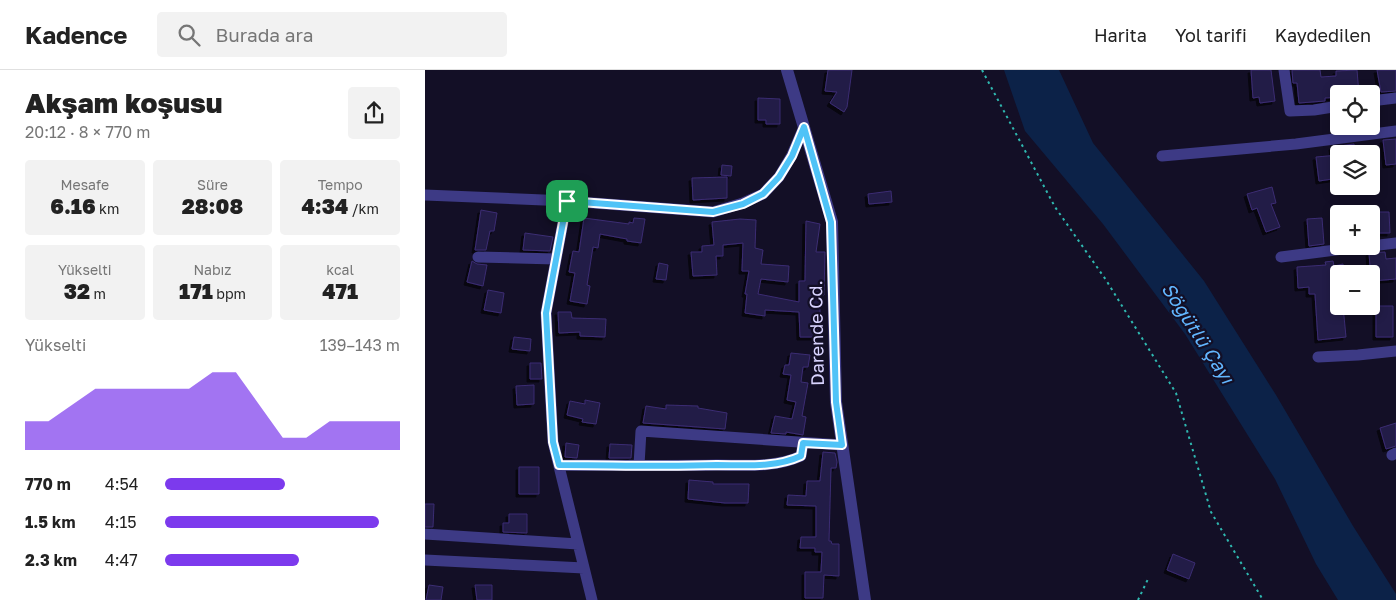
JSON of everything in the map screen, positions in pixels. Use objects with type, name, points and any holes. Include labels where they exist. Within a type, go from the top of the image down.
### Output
[{"type":"street","name":"Darende Cd.","points":[[787,70],[831,222],[836,402],[865,600]]},
{"type":"street","points":[[1284,70],[1290,111],[1330,107]]},
{"type":"street","points":[[1380,101],[1396,98]]},
{"type":"street","points":[[425,195],[567,201],[713,212],[743,204],[763,194],[779,177],[792,156],[804,127]]},
{"type":"street","points":[[1162,156],[1296,144],[1396,131]]},
{"type":"street","points":[[567,201],[546,313],[553,442],[592,600]]},
{"type":"street","points":[[1380,245],[1396,242]]},
{"type":"street","points":[[1281,257],[1330,251]]},
{"type":"street","points":[[478,257],[556,258]]},
{"type":"street","points":[[1318,357],[1396,351]]},
{"type":"street","points":[[639,466],[641,431],[842,445]]},
{"type":"street","points":[[559,465],[773,464],[801,456],[803,443]]},
{"type":"street","points":[[425,534],[578,544]]},
{"type":"street","points":[[425,560],[584,568]]},
{"type":"path","points":[[982,70],[1055,207],[1106,280],[1176,393],[1211,512],[1263,600]]},
{"type":"path","points":[[1138,600],[1149,577]]},
{"type":"water","name":"Söğütlü Çayı","points":[[1004,70],[1059,70],[1093,143],[1204,281],[1276,395],[1353,526],[1396,594],[1396,600],[1338,600],[1316,564],[1275,479],[1185,334],[1103,224],[1025,131]]},
{"type":"building","points":[[828,70],[852,70],[847,107],[844,112],[830,103],[837,92],[825,91]]},
{"type":"building","points":[[1251,70],[1271,70],[1275,101],[1260,103],[1259,97],[1253,98]]},
{"type":"building","points":[[1292,70],[1320,70],[1321,77],[1336,76],[1336,71],[1357,70],[1358,85],[1330,85],[1330,98],[1325,98],[1325,101],[1299,103],[1297,83],[1293,83]]},
{"type":"building","points":[[1377,70],[1396,70],[1396,91],[1381,92]]},
{"type":"building","points":[[758,98],[780,99],[780,124],[766,124],[766,120],[758,120]]},
{"type":"building","points":[[1396,139],[1396,164],[1386,165],[1383,140]]},
{"type":"building","points":[[1330,156],[1330,179],[1319,181],[1316,157]]},
{"type":"building","points":[[722,165],[732,166],[731,176],[721,175]]},
{"type":"building","points":[[727,177],[727,198],[693,200],[692,178]]},
{"type":"building","points":[[1272,187],[1276,203],[1271,204],[1280,227],[1266,232],[1257,208],[1252,210],[1247,194]]},
{"type":"building","points":[[891,191],[892,202],[869,204],[868,194]]},
{"type":"building","points":[[481,210],[497,213],[494,231],[490,231],[486,250],[475,250]]},
{"type":"building","points":[[1380,212],[1389,212],[1390,233],[1380,233]]},
{"type":"building","points":[[584,218],[629,224],[629,222],[633,223],[634,218],[645,219],[641,243],[600,234],[598,248],[593,247],[587,285],[590,286],[587,304],[570,301],[575,273],[569,272],[573,251],[579,252]]},
{"type":"building","points":[[1322,218],[1324,244],[1309,246],[1307,219]]},
{"type":"building","points":[[740,219],[756,220],[755,248],[763,250],[761,264],[789,266],[788,282],[761,279],[758,294],[799,302],[799,281],[805,281],[806,221],[820,224],[816,252],[825,252],[824,295],[820,295],[820,319],[817,319],[817,337],[800,337],[799,312],[765,310],[765,316],[745,313],[747,294],[745,294],[749,271],[742,271],[743,243],[723,245],[723,256],[716,256],[717,275],[693,276],[691,252],[702,252],[702,246],[714,245],[712,222]]},
{"type":"building","points":[[525,233],[553,237],[550,251],[523,250]]},
{"type":"building","points":[[1380,252],[1385,252],[1386,259],[1396,258],[1396,279],[1380,280],[1380,265],[1370,265],[1369,255],[1380,255]]},
{"type":"building","points":[[472,261],[477,264],[487,265],[483,286],[467,282]]},
{"type":"building","points":[[1333,261],[1334,265],[1330,265],[1330,315],[1344,315],[1346,337],[1318,340],[1315,294],[1309,294],[1309,287],[1298,288],[1297,267],[1326,265],[1325,262]]},
{"type":"building","points":[[659,263],[668,265],[666,280],[656,279]]},
{"type":"building","points":[[488,290],[504,293],[501,313],[484,310]]},
{"type":"building","points":[[1380,306],[1393,306],[1393,337],[1376,337],[1376,315],[1380,315]]},
{"type":"building","points":[[558,312],[571,312],[572,318],[606,319],[605,337],[580,336],[580,332],[559,333]]},
{"type":"building","points":[[514,337],[531,339],[530,351],[512,349]]},
{"type":"building","points":[[791,353],[810,355],[808,367],[803,367],[801,382],[808,383],[802,416],[806,417],[803,435],[786,432],[786,434],[771,433],[775,416],[792,419],[796,402],[787,400],[791,375],[783,374],[785,365],[789,365]]},
{"type":"building","points":[[530,363],[541,363],[542,379],[530,379]]},
{"type":"building","points":[[534,385],[534,404],[517,405],[516,386]]},
{"type":"building","points":[[585,400],[600,403],[596,424],[582,422],[583,419],[567,415],[570,401],[585,404]]},
{"type":"building","points":[[666,405],[698,406],[698,408],[727,413],[725,429],[643,423],[646,406],[666,409]]},
{"type":"building","points":[[1396,423],[1396,446],[1386,449],[1380,428]]},
{"type":"building","points":[[566,443],[579,445],[577,458],[565,457]]},
{"type":"building","points":[[610,444],[632,445],[631,458],[609,458]]},
{"type":"building","points":[[823,452],[835,453],[837,462],[836,468],[831,468],[829,541],[832,544],[839,544],[839,576],[824,575],[823,598],[805,598],[805,572],[821,572],[822,552],[815,552],[815,548],[800,548],[801,537],[816,537],[816,506],[787,505],[788,495],[806,496],[807,481],[820,481]]},
{"type":"building","points":[[519,467],[539,467],[539,494],[519,494]]},
{"type":"building","points":[[689,480],[713,482],[713,484],[749,484],[748,503],[725,503],[688,499]]},
{"type":"building","points":[[425,504],[434,504],[433,527],[425,527]]},
{"type":"building","points":[[509,514],[527,514],[527,533],[503,532],[503,523],[509,523]]},
{"type":"building","points":[[1173,554],[1195,563],[1189,579],[1167,570]]},
{"type":"building","points":[[429,585],[443,587],[441,600],[426,600]]},
{"type":"building","points":[[475,585],[492,585],[492,600],[477,600]]},
{"type":"route","points":[[804,127],[831,222],[836,402],[842,445],[803,443],[801,456],[773,464],[696,466],[559,465],[553,442],[546,313],[567,201],[713,212],[743,204],[763,194],[779,177],[792,156],[804,127]]}]
